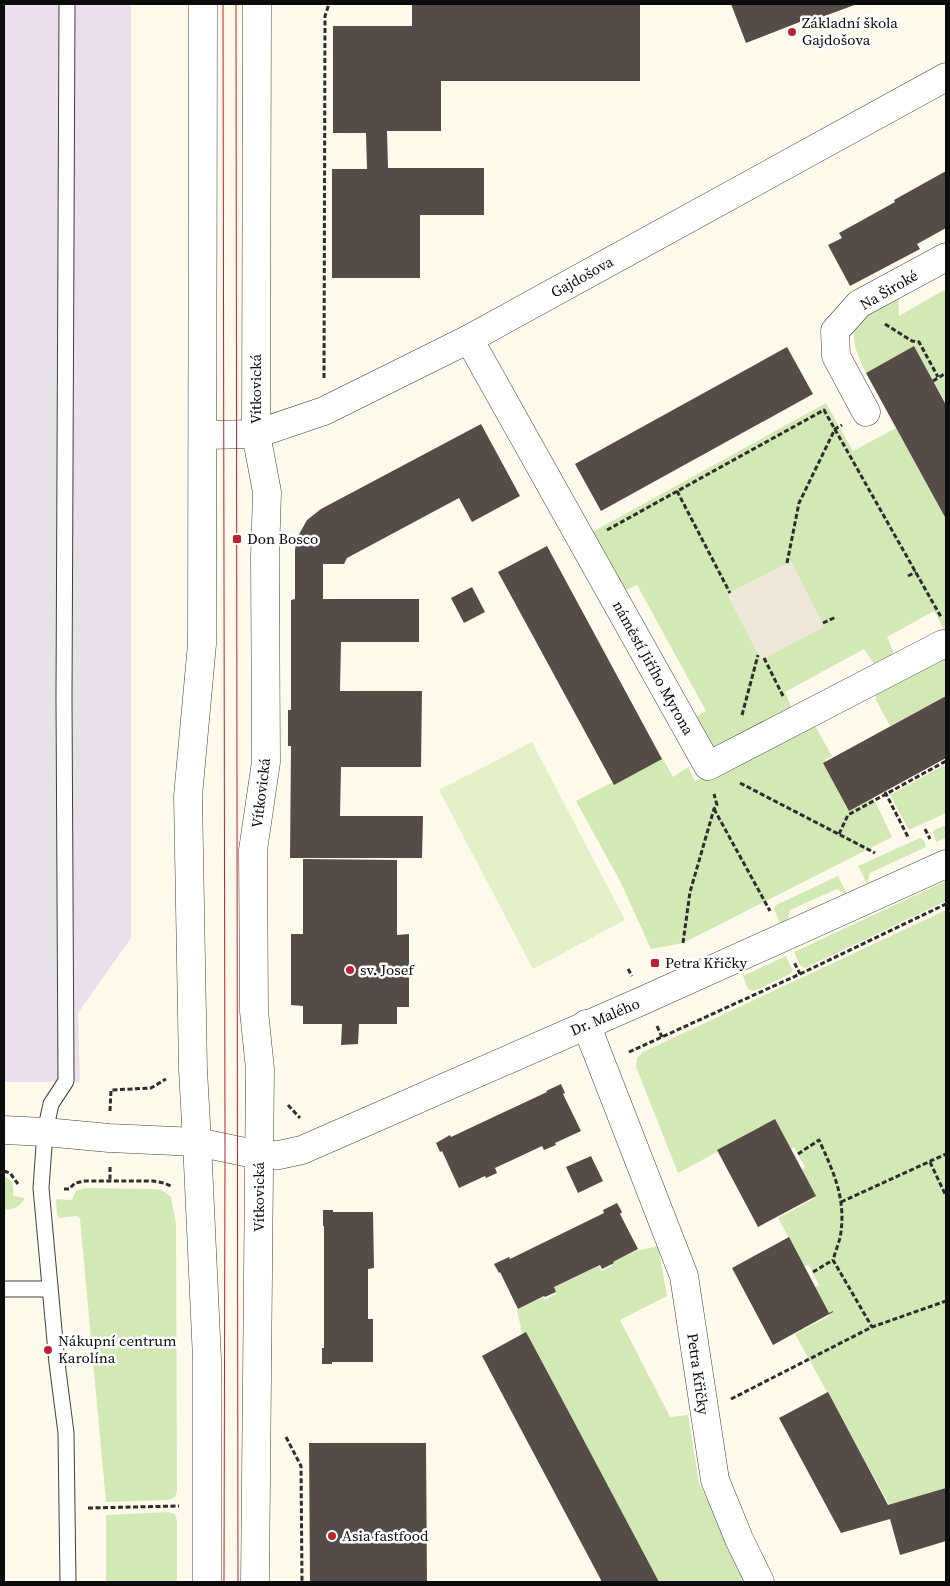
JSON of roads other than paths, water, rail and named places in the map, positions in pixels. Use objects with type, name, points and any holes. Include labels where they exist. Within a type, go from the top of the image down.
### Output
[{"type":"street","points":[[204,4],[202,644],[188,796],[193,1070],[207,1359],[208,1582]]},
{"type":"street","name":"Vítkovická","points":[[255,1582],[260,1069],[254,1011],[253,850],[266,762],[265,557],[267,492],[256,434],[257,4]]},
{"type":"street","name":"Gajdošova","points":[[203,435],[256,434],[324,412],[468,339],[946,77]]},
{"type":"street","name":"Na Široké","points":[[866,412],[836,356],[835,331],[859,304],[946,257]]},
{"type":"street","name":"náměstí Jiřího Myrona","points":[[468,339],[708,766],[796,721],[942,631]]},
{"type":"street","name":"Dr. Malého","points":[[4,1130],[197,1142],[259,1154],[279,1155],[302,1150],[644,1000],[946,864]]},
{"type":"street","name":"Petra Křičky","points":[[586,1024],[684,1276],[715,1480],[739,1539],[760,1582]]},
{"type":"lane","points":[[68,4],[64,698],[66,1080],[51,1104],[45,1132],[41,1188],[57,1363],[66,1433],[68,1582]]},
{"type":"lane","points":[[4,1289],[50,1289]]},
{"type":"tram line","points":[[223,4],[224,1582]]},
{"type":"tram line","points":[[236,4],[238,1582]]},
{"type":"place","name":"Základní škola Gajdošova","points":[[792,32]]},
{"type":"place","name":"Don Bosco","points":[[237,539]]},
{"type":"place","name":"Petra Křičky","points":[[655,963]]},
{"type":"place","name":"sv. Josef","points":[[350,970]]},
{"type":"place","name":"Nákupní centrum Karolína","points":[[48,1350]]},
{"type":"place","name":"Asia fastfood","points":[[332,1536]]}]
